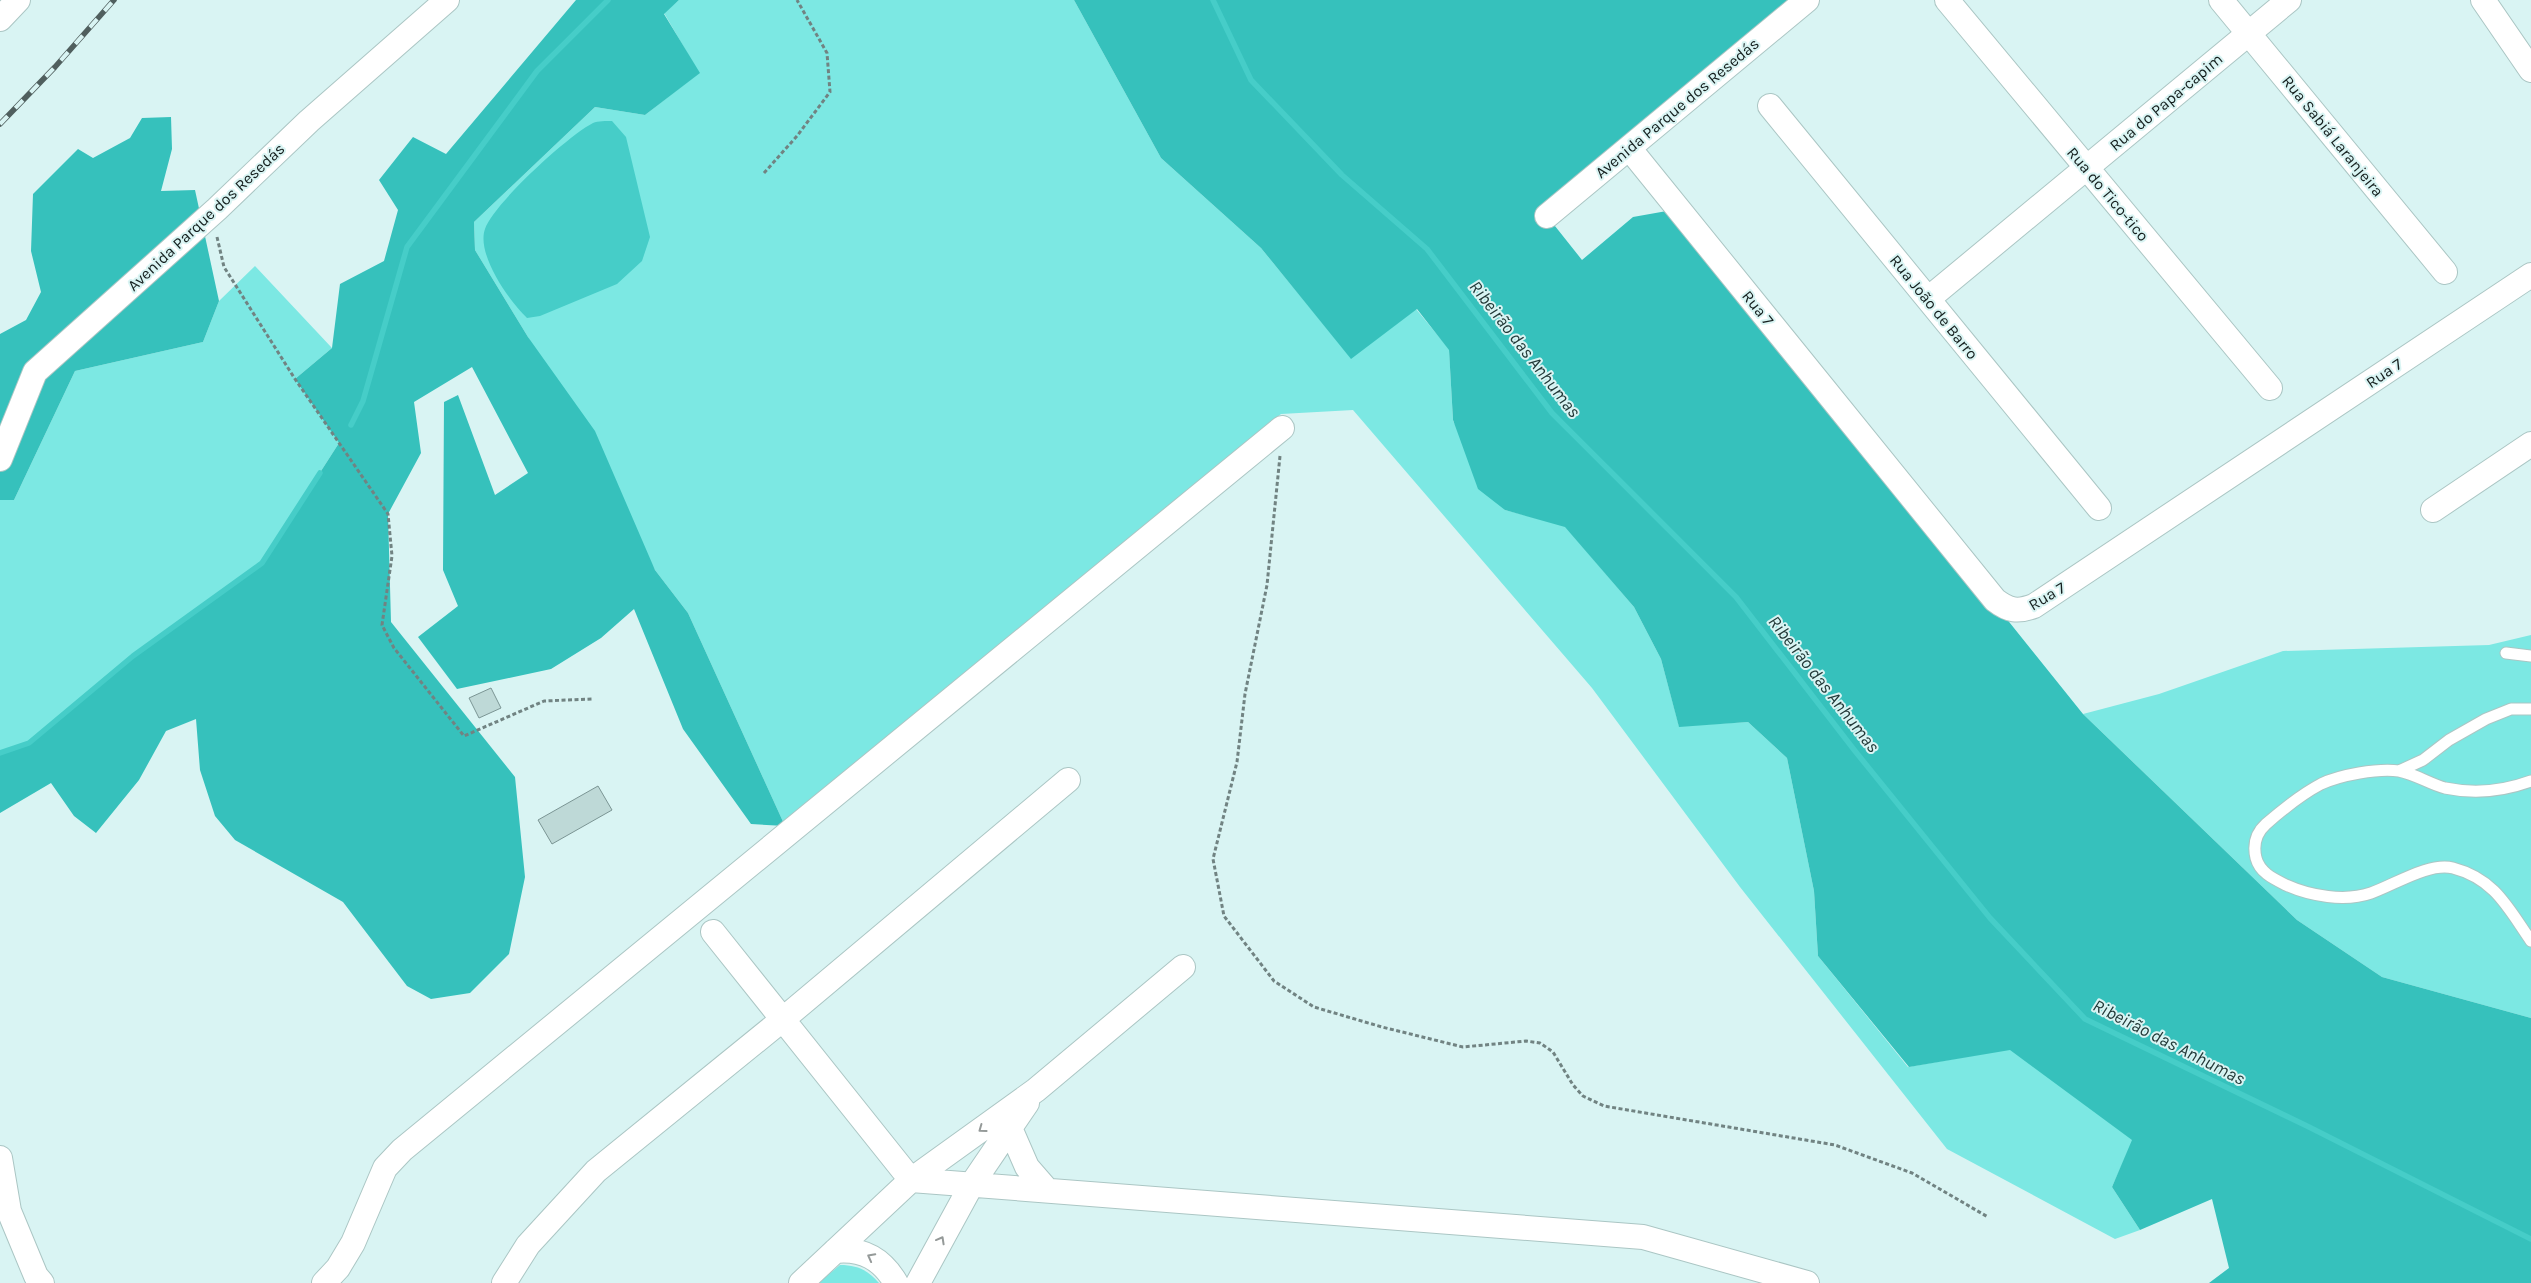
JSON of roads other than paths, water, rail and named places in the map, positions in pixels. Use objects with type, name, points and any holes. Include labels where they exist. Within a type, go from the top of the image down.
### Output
[{"type":"street","points":[[0,19],[18,0]]},
{"type":"street","name":"Avenida Parque dos Resedás","points":[[0,459],[35,372],[217,209],[309,121],[447,0]]},
{"type":"street","name":"Avenida Parque dos Resedás","points":[[1547,216],[1807,0]]},
{"type":"street","name":"Rua do Tico-tico","points":[[1947,0],[2270,388]]},
{"type":"street","name":"Rua Sabiá Laranjeira","points":[[2222,0],[2444,272]]},
{"type":"street","name":"Rua do Papa-capim","points":[[1928,299],[2289,0]]},
{"type":"street","points":[[2483,0],[2531,70]]},
{"type":"street","name":"Rua João de Barro","points":[[1770,106],[2098,508]]},
{"type":"street","name":"Rua 7","points":[[1629,148],[1995,600],[2005,608],[2020,611],[2034,606],[2531,275]]},
{"type":"street","points":[[324,1283],[338,1268],[353,1242],[385,1168],[402,1150],[1282,428]]},
{"type":"street","points":[[2433,510],[2531,444]]},
{"type":"street","points":[[504,1283],[528,1245],[596,1171],[782,1020],[1068,780]]},
{"type":"street","points":[[713,932],[911,1180],[1644,1237],[1808,1283]]},
{"type":"street","points":[[801,1283],[911,1180],[1036,1090],[1183,966]]},
{"type":"street","points":[[918,1283],[972,1184],[1036,1090]]},
{"type":"street","points":[[1010,1128],[1027,1168],[1047,1190]]},
{"type":"street","points":[[0,1158],[9,1211],[36,1276],[42,1283]]},
{"type":"street","points":[[835,1251],[847,1250],[870,1255],[885,1267],[896,1283]]},
{"type":"lane","points":[[2506,653],[2531,656]]},
{"type":"lane","points":[[2531,709],[2510,709],[2486,719],[2449,740],[2423,760],[2399,771],[2364,773],[2321,785],[2285,808],[2264,826],[2255,840],[2257,859],[2268,876],[2289,886],[2317,895],[2344,898],[2369,894],[2432,869],[2451,868],[2473,875],[2489,884],[2531,941]]},
{"type":"lane","points":[[2399,771],[2446,788],[2495,791],[2531,781]]},
{"type":"waterway","points":[[351,425],[363,401],[407,247],[537,71],[608,0]]},
{"type":"waterway","name":"Ribeirão das Anhumas","points":[[1213,0],[1251,80],[1342,175],[1427,249],[1552,413],[1736,597],[1855,751],[1990,918],[2085,1019],[2309,1127],[2531,1239]]},
{"type":"waterway","points":[[0,753],[29,743],[133,656],[262,563],[320,473]]},
{"type":"railway","points":[[0,124],[55,67],[114,0]]}]
